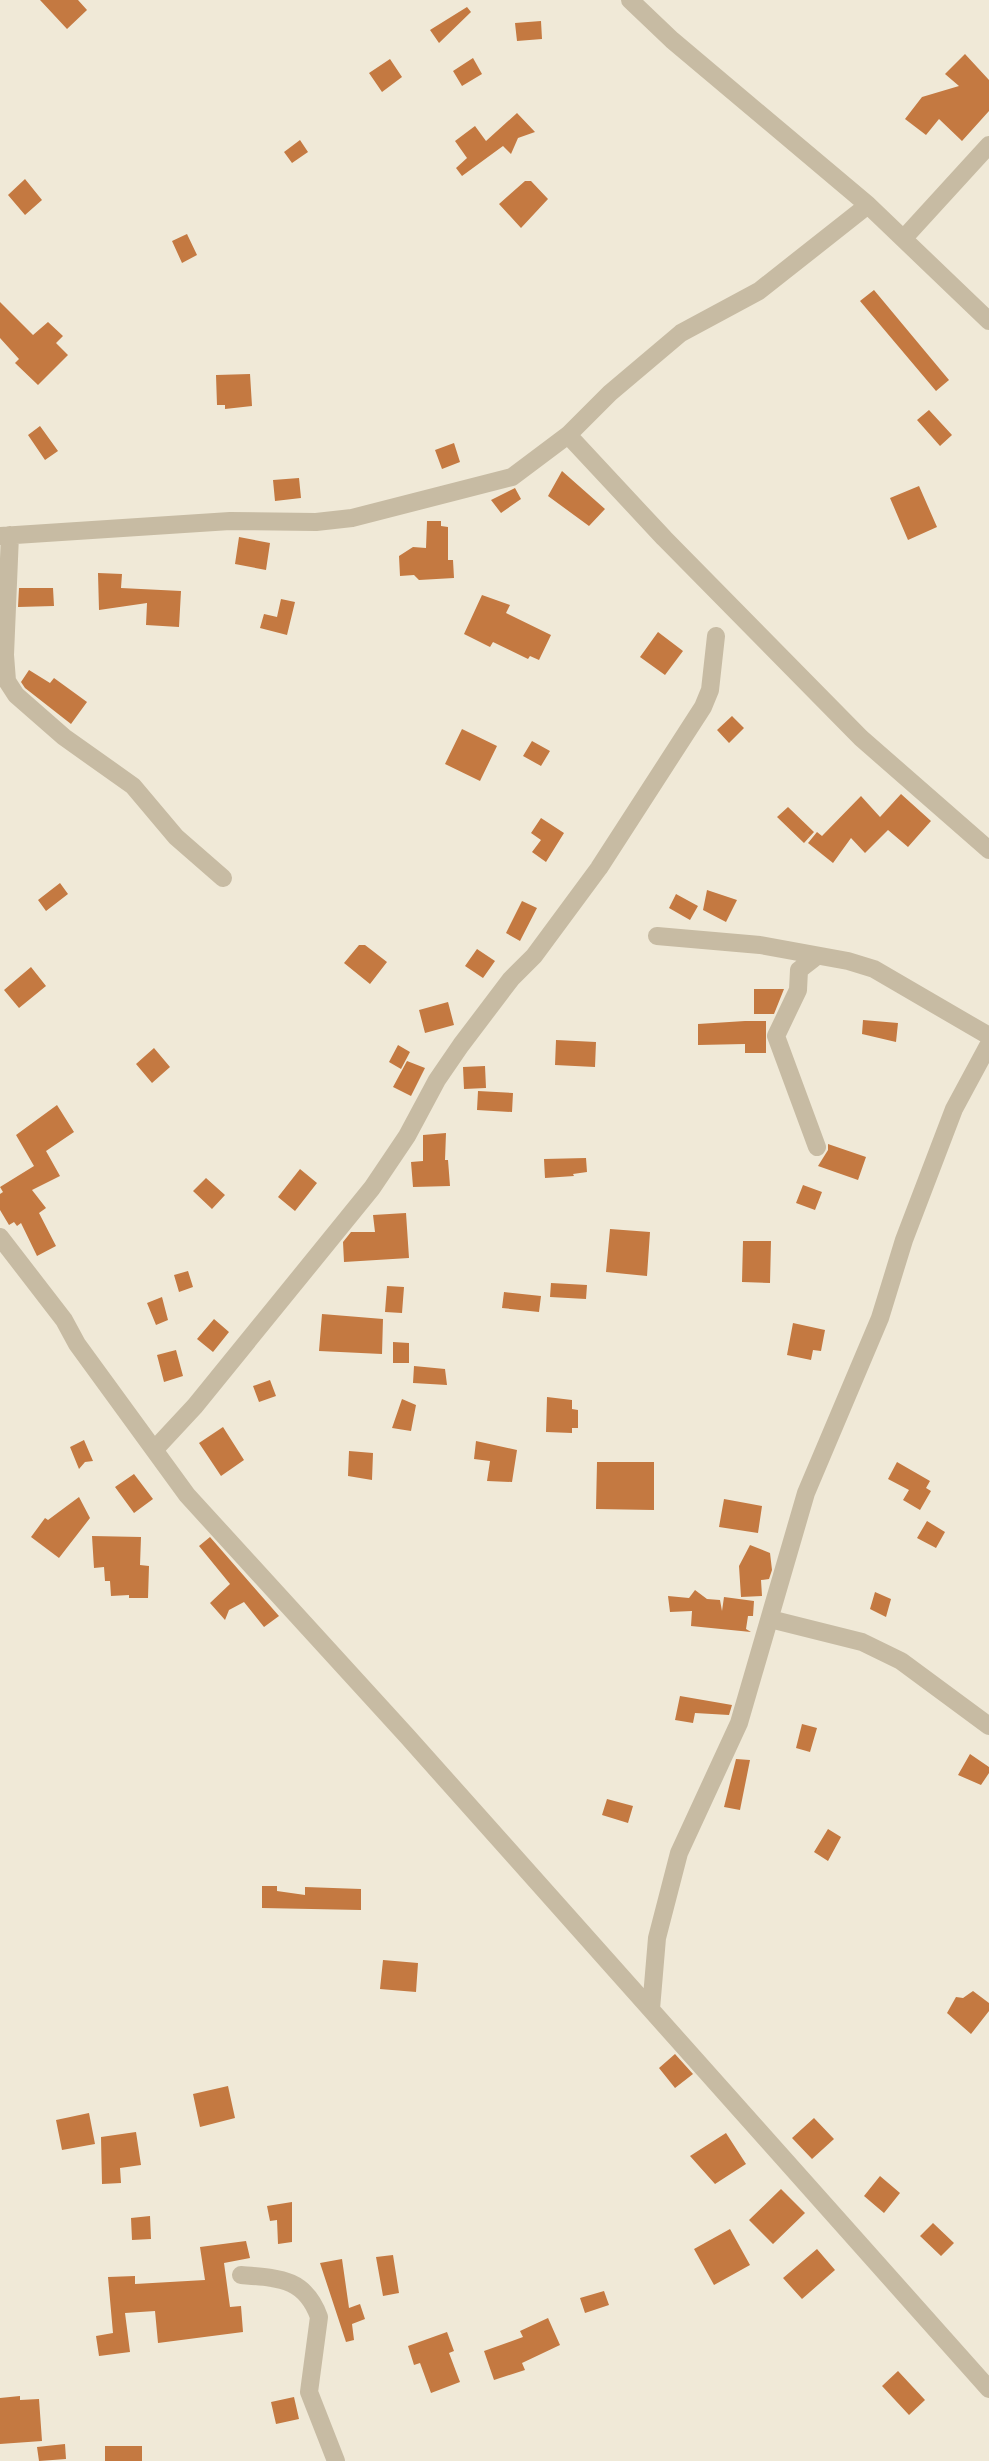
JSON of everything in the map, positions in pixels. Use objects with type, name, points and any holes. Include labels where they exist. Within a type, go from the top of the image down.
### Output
[{"type":"street","points":[[630,0],[672,40],[868,205],[989,321]]},
{"type":"street","points":[[904,238],[989,145]]},
{"type":"street","points":[[223,878],[176,837],[133,786],[64,737],[16,695],[7,681],[5,536],[230,521],[316,522],[352,518],[512,477],[568,435],[610,393],[681,333],[759,291],[868,205]]},
{"type":"street","points":[[568,435],[664,538],[861,738],[989,850]]},
{"type":"street","points":[[155,1449],[195,1406],[372,1188],[407,1136],[437,1080],[461,1045],[511,979],[534,956],[599,868],[703,707],[710,690],[716,636]]},
{"type":"street","points":[[657,936],[760,945],[874,969],[989,1036]]},
{"type":"street","points":[[817,956],[799,970],[798,990],[776,1036],[817,1147]]},
{"type":"street","points":[[650,2009],[657,1938],[679,1853],[739,1723],[806,1493],[880,1318],[904,1240],[954,1109],[989,1044]]},
{"type":"street","points":[[0,1237],[64,1320],[77,1344],[187,1495],[989,2389]]},
{"type":"street","points":[[770,1619],[872,1647],[901,1661],[989,1726]]},
{"type":"street","points":[[241,2275],[286,2281],[305,2290],[312,2301],[319,2317],[309,2392],[336,2461]]},
{"type":"building","points":[[40,0],[78,0],[87,10],[67,29]]},
{"type":"building","points":[[467,7],[471,12],[439,43],[430,30]]},
{"type":"building","points":[[541,21],[542,39],[517,41],[515,23]]},
{"type":"building","points":[[965,54],[989,80],[989,111],[962,141],[939,119],[926,135],[905,119],[922,97],[959,86],[945,74]]},
{"type":"building","points":[[473,58],[482,74],[462,86],[453,71]]},
{"type":"building","points":[[390,59],[402,77],[382,92],[369,73]]},
{"type":"building","points":[[517,113],[535,132],[518,138],[511,154],[503,146],[462,176],[456,168],[467,158],[455,141],[475,126],[486,141]]},
{"type":"building","points":[[300,140],[308,152],[292,163],[284,152]]},
{"type":"building","points":[[25,179],[42,200],[25,215],[8,195]]},
{"type":"building","points":[[525,181],[531,181],[548,199],[521,228],[499,204]]},
{"type":"building","points":[[187,234],[197,255],[182,263],[172,241]]},
{"type":"building","points":[[874,290],[949,380],[936,391],[860,301]]},
{"type":"building","points":[[0,302],[33,335],[48,322],[63,336],[56,343],[68,355],[38,385],[15,363],[19,359],[0,338]]},
{"type":"building","points":[[250,374],[252,406],[225,409],[225,405],[217,405],[216,375]]},
{"type":"building","points":[[929,410],[952,435],[940,446],[917,420]]},
{"type":"building","points":[[40,426],[58,451],[45,460],[28,435]]},
{"type":"building","points":[[454,443],[460,462],[442,469],[435,450]]},
{"type":"building","points":[[562,471],[605,509],[589,526],[548,496]]},
{"type":"building","points":[[299,478],[301,498],[275,501],[273,480]]},
{"type":"building","points":[[919,486],[937,527],[908,540],[890,498]]},
{"type":"building","points":[[515,488],[521,499],[501,513],[491,500]]},
{"type":"building","points":[[427,521],[441,521],[441,526],[448,527],[448,560],[453,560],[454,578],[419,580],[414,575],[400,576],[399,556],[413,547],[426,548]]},
{"type":"building","points":[[239,537],[270,543],[266,570],[235,564]]},
{"type":"building","points":[[98,573],[122,574],[121,588],[181,591],[179,627],[146,625],[147,603],[99,610]]},
{"type":"building","points":[[19,588],[53,588],[54,606],[18,607]]},
{"type":"building","points":[[482,595],[510,605],[506,613],[551,635],[539,660],[530,656],[528,659],[493,642],[490,647],[464,634]]},
{"type":"building","points":[[281,599],[295,602],[287,635],[260,628],[264,614],[277,617]]},
{"type":"building","points":[[658,632],[683,651],[665,675],[640,657]]},
{"type":"building","points":[[29,670],[50,683],[54,678],[87,702],[71,724],[25,688],[21,682]]},
{"type":"building","points":[[732,716],[744,728],[729,743],[717,730]]},
{"type":"building","points":[[462,729],[497,746],[480,781],[445,764]]},
{"type":"building","points":[[532,741],[550,751],[541,766],[523,756]]},
{"type":"building","points":[[901,794],[931,821],[908,847],[888,830],[865,853],[851,838],[833,863],[808,843],[817,832],[822,836],[861,796],[880,817]]},
{"type":"building","points":[[788,807],[814,832],[804,843],[777,817]]},
{"type":"building","points":[[541,818],[564,833],[546,862],[532,852],[541,840],[531,833]]},
{"type":"building","points":[[60,883],[68,894],[46,911],[38,900]]},
{"type":"building","points":[[707,890],[737,900],[726,922],[703,910]]},
{"type":"building","points":[[676,894],[698,906],[690,920],[669,908]]},
{"type":"building","points":[[522,901],[537,908],[520,941],[506,933]]},
{"type":"building","points":[[359,945],[365,945],[387,962],[370,984],[344,963]]},
{"type":"building","points":[[477,949],[495,961],[483,978],[465,966]]},
{"type":"building","points":[[31,967],[46,986],[19,1008],[4,990]]},
{"type":"building","points":[[754,989],[784,989],[774,1014],[754,1014]]},
{"type":"building","points":[[448,1002],[454,1025],[425,1033],[419,1010]]},
{"type":"building","points":[[863,1020],[898,1023],[896,1042],[862,1034]]},
{"type":"building","points":[[766,1021],[766,1053],[745,1053],[745,1044],[698,1045],[698,1024]]},
{"type":"building","points":[[556,1040],[596,1042],[595,1067],[555,1065]]},
{"type":"building","points":[[398,1045],[410,1052],[401,1069],[389,1062]]},
{"type":"building","points":[[154,1048],[170,1067],[152,1083],[136,1064]]},
{"type":"building","points":[[407,1061],[425,1068],[411,1096],[393,1087]]},
{"type":"building","points":[[485,1066],[486,1088],[464,1089],[463,1067]]},
{"type":"building","points":[[478,1091],[513,1093],[512,1112],[477,1110]]},
{"type":"building","points":[[57,1105],[74,1132],[46,1151],[60,1176],[32,1190],[46,1208],[39,1213],[56,1246],[37,1256],[21,1223],[17,1226],[14,1222],[9,1225],[0,1210],[0,1194],[3,1192],[0,1187],[34,1166],[16,1135]]},
{"type":"building","points":[[446,1133],[445,1160],[448,1160],[450,1186],[413,1187],[411,1162],[423,1161],[423,1135]]},
{"type":"building","points":[[828,1144],[866,1157],[858,1180],[818,1166],[828,1150]]},
{"type":"building","points":[[586,1158],[587,1172],[573,1174],[574,1176],[545,1178],[544,1159]]},
{"type":"building","points":[[300,1169],[317,1183],[295,1211],[278,1197]]},
{"type":"building","points":[[206,1178],[225,1195],[212,1209],[193,1191]]},
{"type":"building","points":[[803,1185],[822,1192],[815,1210],[796,1203]]},
{"type":"building","points":[[406,1213],[409,1258],[344,1262],[343,1242],[351,1232],[375,1232],[373,1215]]},
{"type":"building","points":[[610,1229],[650,1232],[647,1276],[606,1272]]},
{"type":"building","points":[[743,1241],[771,1241],[770,1283],[742,1282]]},
{"type":"building","points":[[188,1271],[193,1287],[179,1292],[174,1275]]},
{"type":"building","points":[[551,1283],[587,1285],[586,1299],[550,1297]]},
{"type":"building","points":[[387,1286],[404,1287],[402,1313],[385,1312]]},
{"type":"building","points":[[504,1292],[541,1296],[539,1312],[502,1308]]},
{"type":"building","points":[[162,1297],[168,1320],[156,1325],[147,1303]]},
{"type":"building","points":[[322,1314],[383,1319],[382,1354],[319,1351]]},
{"type":"building","points":[[214,1319],[229,1332],[213,1352],[197,1339]]},
{"type":"building","points":[[793,1323],[825,1330],[821,1351],[813,1350],[811,1360],[787,1355]]},
{"type":"building","points":[[393,1342],[409,1343],[409,1363],[393,1363]]},
{"type":"building","points":[[176,1350],[183,1376],[164,1382],[157,1355]]},
{"type":"building","points":[[414,1366],[445,1369],[447,1385],[413,1383]]},
{"type":"building","points":[[270,1380],[276,1396],[259,1402],[253,1386]]},
{"type":"building","points":[[547,1397],[572,1400],[572,1409],[578,1410],[578,1428],[572,1428],[572,1433],[546,1432]]},
{"type":"building","points":[[402,1399],[416,1405],[411,1431],[392,1428]]},
{"type":"building","points":[[223,1427],[244,1460],[221,1476],[199,1443]]},
{"type":"building","points":[[84,1440],[93,1461],[85,1462],[79,1469],[70,1447]]},
{"type":"building","points":[[476,1441],[517,1450],[512,1482],[487,1481],[490,1461],[474,1459]]},
{"type":"building","points":[[349,1451],[373,1453],[372,1480],[348,1476]]},
{"type":"building","points":[[597,1462],[654,1462],[654,1510],[596,1509]]},
{"type":"building","points":[[897,1462],[930,1481],[926,1488],[931,1491],[920,1510],[903,1500],[909,1490],[888,1479]]},
{"type":"building","points":[[134,1474],[153,1499],[134,1513],[115,1487]]},
{"type":"building","points":[[79,1497],[90,1518],[59,1558],[31,1537],[45,1518],[48,1520]]},
{"type":"building","points":[[724,1499],[762,1506],[758,1533],[719,1527]]},
{"type":"building","points":[[927,1521],[945,1532],[936,1548],[917,1538]]},
{"type":"building","points":[[92,1536],[141,1537],[140,1565],[149,1566],[148,1598],[111,1596],[110,1581],[105,1581],[104,1567],[94,1568]]},
{"type":"building","points":[[210,1537],[279,1616],[264,1627],[244,1602],[229,1610],[225,1620],[210,1603],[230,1584],[199,1546]]},
{"type":"building","points":[[750,1545],[770,1553],[772,1570],[769,1579],[761,1580],[762,1596],[741,1597],[739,1566]]},
{"type":"building","points":[[695,1590],[707,1599],[720,1600],[722,1611],[724,1597],[754,1601],[753,1616],[748,1616],[746,1629],[751,1632],[691,1626],[692,1611],[670,1612],[668,1596],[689,1598]]},
{"type":"building","points":[[875,1592],[891,1599],[886,1617],[870,1609]]},
{"type":"building","points":[[680,1696],[732,1705],[729,1715],[695,1713],[693,1723],[675,1720]]},
{"type":"building","points":[[802,1724],[817,1728],[810,1752],[796,1748]]},
{"type":"building","points":[[970,1754],[989,1767],[989,1773],[981,1785],[958,1775]]},
{"type":"building","points":[[736,1759],[750,1760],[740,1810],[724,1807]]},
{"type":"building","points":[[607,1799],[633,1806],[628,1823],[602,1815]]},
{"type":"building","points":[[828,1829],[841,1837],[828,1861],[814,1852]]},
{"type":"building","points":[[262,1886],[277,1886],[277,1891],[305,1895],[305,1887],[361,1889],[361,1910],[262,1908]]},
{"type":"building","points":[[383,1960],[418,1963],[416,1992],[380,1989]]},
{"type":"building","points":[[973,1991],[989,2003],[989,2011],[971,2034],[947,2013],[956,1997],[963,1998]]},
{"type":"building","points":[[675,2054],[693,2074],[675,2088],[659,2068]]},
{"type":"building","points":[[228,2086],[235,2118],[200,2127],[193,2094]]},
{"type":"building","points":[[89,2113],[95,2144],[62,2150],[56,2120]]},
{"type":"building","points":[[814,2118],[834,2139],[812,2159],[792,2138]]},
{"type":"building","points":[[136,2132],[141,2165],[120,2168],[121,2183],[102,2184],[101,2137]]},
{"type":"building","points":[[726,2133],[746,2164],[715,2184],[690,2156]]},
{"type":"building","points":[[880,2176],[900,2193],[884,2213],[864,2196]]},
{"type":"building","points":[[781,2189],[805,2213],[773,2244],[749,2220]]},
{"type":"building","points":[[292,2202],[292,2242],[278,2244],[277,2220],[270,2221],[267,2206]]},
{"type":"building","points":[[150,2216],[151,2239],[132,2240],[131,2218]]},
{"type":"building","points":[[933,2223],[954,2243],[941,2256],[920,2236]]},
{"type":"building","points":[[730,2229],[750,2265],[714,2285],[694,2249]]},
{"type":"building","points":[[246,2241],[250,2258],[224,2263],[230,2307],[241,2306],[243,2332],[158,2343],[155,2311],[125,2313],[130,2352],[99,2356],[96,2336],[113,2333],[108,2277],[135,2276],[135,2284],[205,2280],[200,2247]]},
{"type":"building","points":[[817,2249],[835,2270],[802,2299],[783,2278]]},
{"type":"building","points":[[393,2255],[399,2293],[383,2296],[376,2257]]},
{"type":"building","points":[[342,2259],[349,2308],[360,2304],[365,2319],[352,2324],[354,2340],[346,2342],[320,2263]]},
{"type":"building","points":[[604,2291],[609,2305],[585,2313],[580,2298]]},
{"type":"building","points":[[548,2318],[560,2345],[522,2363],[525,2370],[494,2380],[484,2351],[523,2337],[520,2331]]},
{"type":"building","points":[[447,2332],[454,2351],[449,2353],[460,2382],[431,2393],[420,2363],[414,2365],[408,2346]]},
{"type":"building","points":[[898,2371],[925,2400],[909,2415],[882,2386]]},
{"type":"building","points":[[20,2396],[20,2400],[39,2399],[42,2441],[0,2444],[0,2398]]},
{"type":"building","points":[[294,2397],[299,2419],[276,2424],[271,2402]]},
{"type":"building","points":[[65,2444],[66,2459],[39,2461],[37,2447]]},
{"type":"building","points":[[105,2446],[142,2446],[142,2461],[105,2461]]}]
